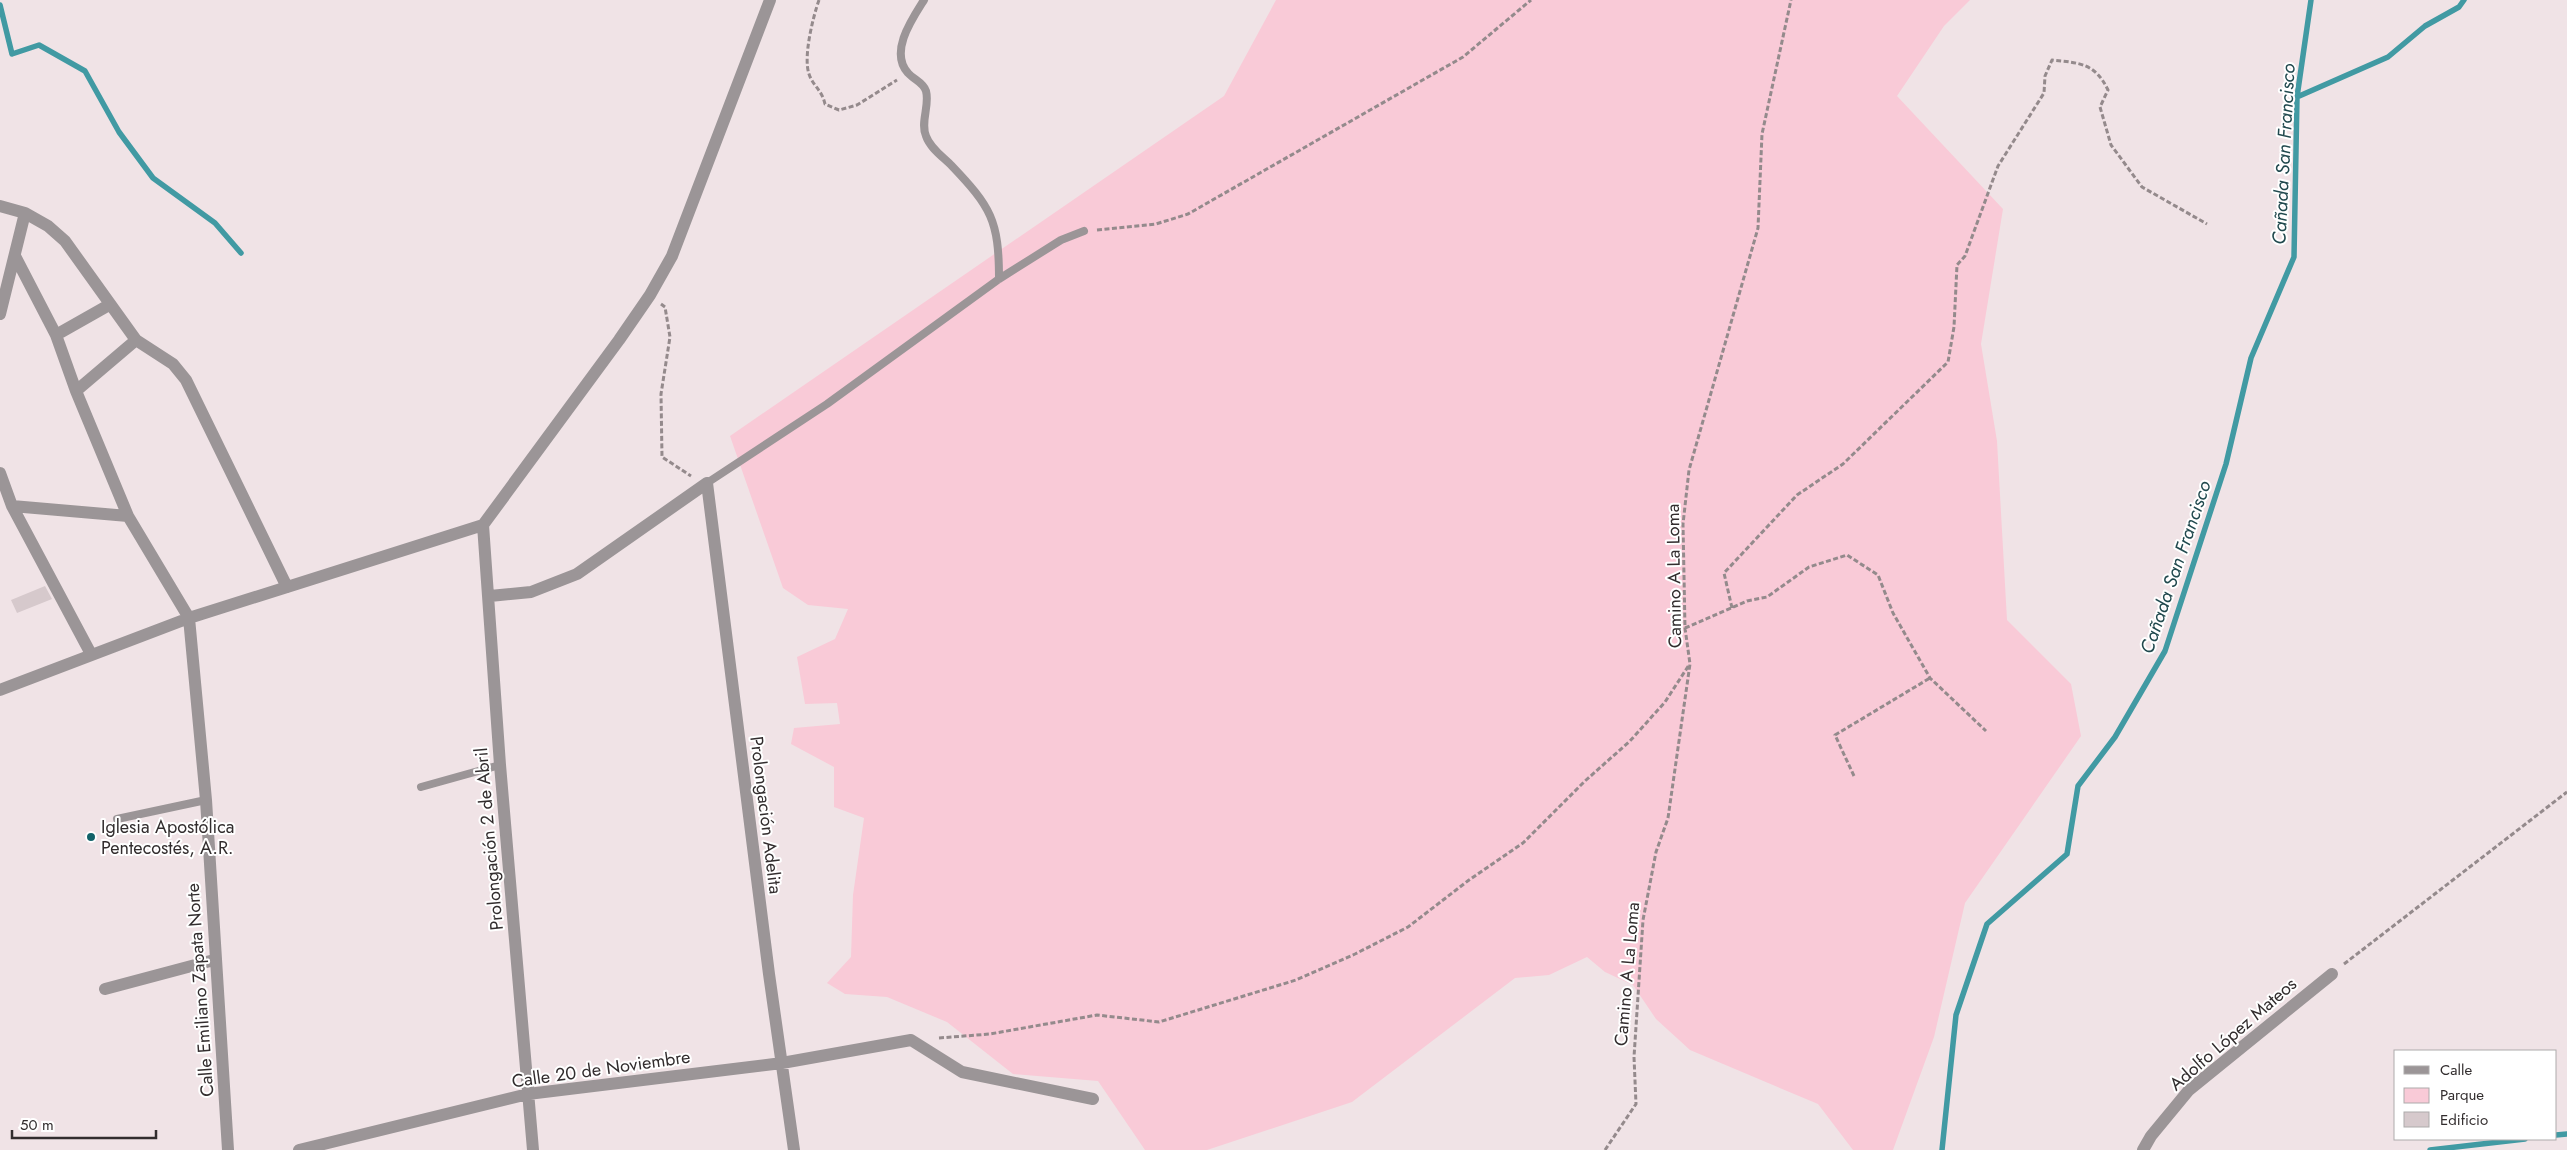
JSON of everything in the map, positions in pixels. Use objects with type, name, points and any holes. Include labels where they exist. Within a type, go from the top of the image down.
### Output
[{"type":"street","points":[[0,690],[189,618],[483,525],[650,295],[672,256],[770,0]]},
{"type":"street","points":[[0,206],[25,213],[48,226],[64,241],[136,340],[173,364],[186,380],[287,588]]},
{"type":"street","points":[[0,314],[25,213]]},
{"type":"street","points":[[15,256],[56,335],[76,391],[128,516],[189,618]]},
{"type":"street","points":[[56,335],[109,305]]},
{"type":"street","points":[[76,391],[136,340]]},
{"type":"street","points":[[0,472],[12,506],[91,654]]},
{"type":"street","points":[[490,596],[531,592],[577,574],[707,484]]},
{"type":"street","name":"Prolongación Adelita","points":[[707,484],[794,1150]]},
{"type":"street","points":[[12,506],[128,516]]},
{"type":"street","name":"Prolongación 2 de Abril","points":[[483,525],[490,596],[500,765],[533,1150]]},
{"type":"street","name":"Calle Emiliano Zapata Norte","points":[[189,618],[206,800],[214,960],[228,1150]]},
{"type":"street","points":[[105,989],[214,960]]},
{"type":"street","name":"Adolfo López Mateos","points":[[2143,1150],[2151,1136],[2189,1090],[2332,974]]},
{"type":"street","points":[[911,1040],[962,1072],[1093,1100]]},
{"type":"street","name":"Calle 20 de Noviembre","points":[[299,1150],[528,1094],[782,1063],[911,1040]]},
{"type":"lane","points":[[924,0],[902,42],[900,54],[908,73],[925,89],[927,98],[924,125],[931,144],[979,195],[993,218],[999,249],[999,279]]},
{"type":"lane","points":[[707,484],[827,404],[999,279],[1061,240],[1084,231]]},
{"type":"lane","points":[[421,786],[500,765]]},
{"type":"lane","points":[[117,819],[206,800]]},
{"type":"path","points":[[819,0],[808,51],[808,71],[813,84],[822,92],[825,104],[839,110],[857,105],[908,73]]},
{"type":"path","points":[[1084,231],[1156,224],[1188,214],[1464,57],[1531,0]]},
{"type":"path","name":"Camino A La Loma","points":[[1605,1150],[1636,1104],[1634,1057],[1643,920],[1656,852],[1668,818],[1690,664],[1684,628],[1683,524],[1689,470],[1758,228],[1762,134],[1792,0]]},
{"type":"path","points":[[1732,608],[1724,574],[1797,495],[1843,464],[1948,362],[1954,327],[1957,265],[1965,256],[1998,166],[2044,93],[2046,76],[2052,60],[2077,62],[2100,74],[2108,90],[2100,107],[2110,145],[2142,187],[2207,224]]},
{"type":"path","points":[[650,295],[665,307],[670,337],[660,394],[662,457],[682,472],[707,484]]},
{"type":"path","points":[[1684,628],[1747,601],[1767,596],[1809,567],[1847,555],[1878,575],[1893,613],[1930,678],[1986,731]]},
{"type":"path","points":[[911,1040],[990,1034],[1097,1015],[1159,1022],[1296,980],[1355,954],[1408,927],[1469,880],[1523,844],[1585,781],[1630,741],[1665,702],[1690,664]]},
{"type":"path","points":[[1854,776],[1835,736],[1930,678]]},
{"type":"path","points":[[2332,974],[2567,792]]},
{"type":"green space","points":[[1276,0],[1970,0],[1944,26],[1897,96],[2003,209],[1981,344],[1997,441],[2007,620],[2071,684],[2081,736],[1965,903],[1934,1037],[1893,1150],[1853,1150],[1818,1104],[1690,1050],[1656,1019],[1633,985],[1605,972],[1587,957],[1549,975],[1515,978],[1352,1102],[1207,1150],[1145,1150],[1098,1081],[1013,1074],[947,1022],[887,997],[845,994],[827,983],[851,957],[853,895],[864,818],[834,807],[834,767],[791,744],[794,728],[840,724],[837,703],[805,704],[797,657],[835,639],[848,609],[808,605],[783,588],[730,436],[1224,96]]},
{"type":"building","points":[[45,586],[52,599],[17,613],[11,600]]},
{"type":"waterway","name":"Cañada San Francisco","points":[[1942,1150],[1956,1015],[1987,924],[2067,854],[2078,786],[2115,737],[2165,651],[2226,464],[2251,358],[2294,257],[2297,97],[2311,0]]},
{"type":"waterway","points":[[2297,97],[2388,57],[2425,26],[2459,7],[2464,0]]},
{"type":"waterway","points":[[0,5],[12,54],[39,45],[85,71],[119,132],[153,178],[215,223],[241,253]]},
{"type":"waterway","points":[[2557,1135],[2567,1134]]},
{"type":"waterway","points":[[2430,1150],[2516,1140]]},
{"type":"place","name":"Iglesia Apostólica Pentecostés, A.R.","points":[[91,837]]}]
